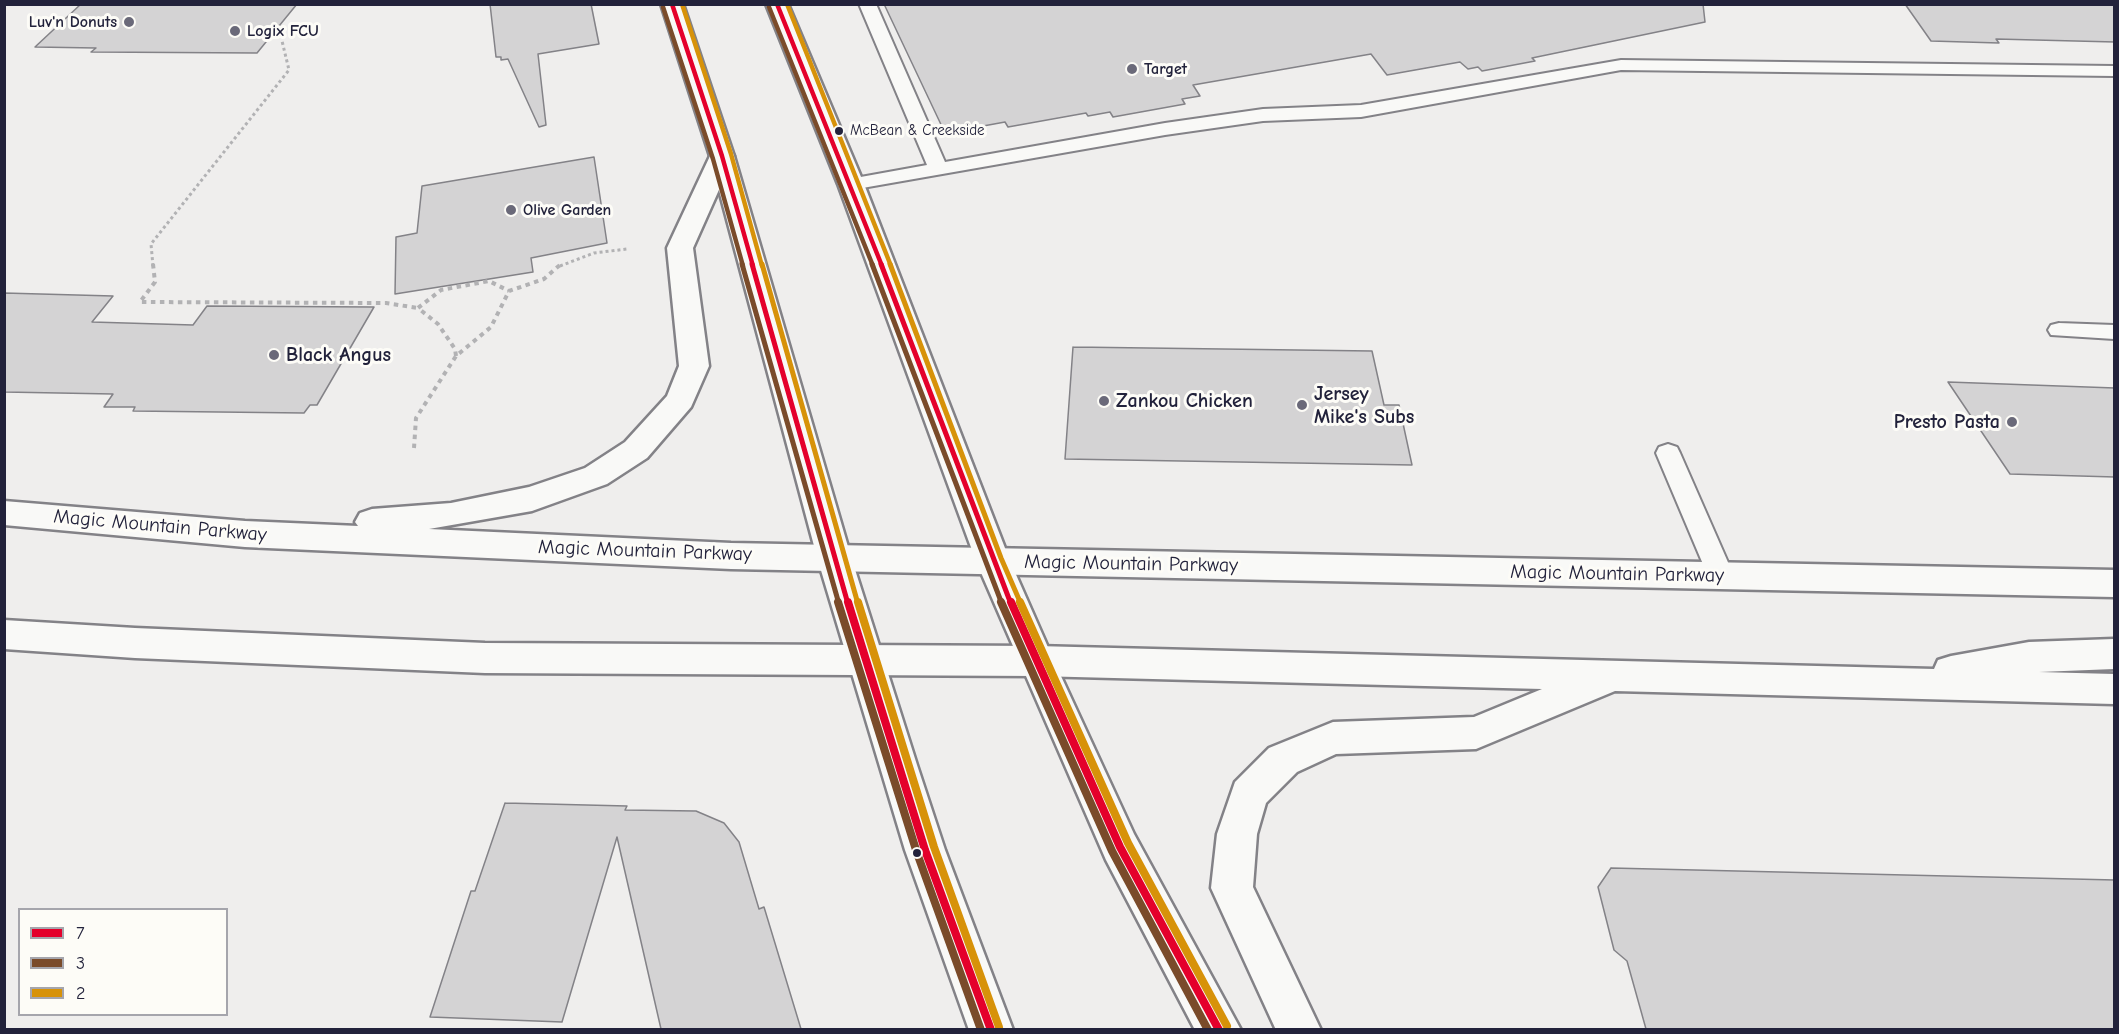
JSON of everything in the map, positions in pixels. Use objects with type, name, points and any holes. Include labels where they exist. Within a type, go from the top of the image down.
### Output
[{"type":"main road","points":[[672,4],[722,156],[865,660],[925,850],[991,1029]]},
{"type":"main road","points":[[777,4],[851,184],[993,561],[1036,661],[1120,847],[1219,1029]]},
{"type":"main road","points":[[244,534],[451,515],[532,499],[596,476],[636,450],[651,436],[680,400],[694,366],[680,248],[722,156]]},
{"type":"main road","name":"Magic Mountain Parkway","points":[[4,513],[244,534],[731,556],[2115,584]]},
{"type":"main road","points":[[4,634],[135,643],[485,658],[1036,661],[2115,689]]},
{"type":"main road","points":[[1884,684],[2029,657],[2115,654]]},
{"type":"main road","points":[[1299,1029],[1232,888],[1237,834],[1250,794],[1283,760],[1333,738],[1476,733],[1613,676]]},
{"type":"lane","points":[[867,4],[939,169]]},
{"type":"lane","points":[[851,184],[1165,129],[1241,118],[1361,111],[1621,65],[2115,71]]},
{"type":"lane","points":[[2059,330],[2115,332]]},
{"type":"lane","points":[[1668,453],[1721,576]]},
{"type":"path","points":[[282,41],[289,70],[151,244],[155,282],[140,302],[386,303],[418,309],[438,324],[455,349],[456,356]]},
{"type":"path","points":[[414,448],[416,418],[456,356],[491,327],[509,291],[544,279],[564,262],[594,253],[627,249]]},
{"type":"path","points":[[418,309],[441,290],[451,288],[489,281],[509,291]]},
{"type":"building","points":[[81,4],[297,4],[257,53],[91,52],[96,48],[35,47]]},
{"type":"building","points":[[490,4],[591,4],[599,44],[538,54],[546,125],[539,127],[508,59],[501,60],[501,57],[496,57]]},
{"type":"building","name":"Target","points":[[884,4],[1703,4],[1705,22],[1532,58],[1535,61],[1482,71],[1478,67],[1468,69],[1460,62],[1387,75],[1371,54],[1193,85],[1200,96],[1182,99],[1185,104],[1113,117],[1110,112],[1088,116],[1086,113],[1008,127],[1005,122],[945,133]]},
{"type":"building","points":[[1905,4],[2115,4],[2115,42],[1996,39],[1999,43],[1931,41]]},
{"type":"building","name":"Olive Garden","points":[[594,157],[607,243],[531,258],[533,272],[395,294],[396,237],[417,233],[422,186]]},
{"type":"building","points":[[4,293],[113,296],[92,322],[193,325],[207,306],[374,307],[317,405],[310,405],[304,413],[133,411],[135,407],[104,407],[113,394],[4,392]]},
{"type":"building","points":[[1073,347],[1372,351],[1384,405],[1399,405],[1412,465],[1065,459]]},
{"type":"building","points":[[1948,382],[2115,388],[2115,477],[2010,474]]},
{"type":"building","points":[[505,803],[627,806],[625,810],[696,811],[724,823],[739,842],[759,909],[764,907],[801,1029],[661,1029],[617,837],[562,1022],[430,1017],[471,891],[475,891]]},
{"type":"building","points":[[1611,868],[2115,880],[2115,1029],[1646,1029],[1627,961],[1614,950],[1598,887]]},
{"type":"transit line","name":"7","points":[[672,4],[722,156],[834,557],[898,765],[925,850],[991,1030]]},
{"type":"transit line","name":"2","points":[[682,4],[731,154],[843,554],[907,762],[934,847],[999,1027]]},
{"type":"transit line","name":"7","points":[[777,4],[851,184],[993,561],[1036,661],[1120,847],[1219,1030]]},
{"type":"transit line","name":"2","points":[[787,4],[859,181],[1001,558],[1128,843],[1227,1026]]},
{"type":"transit line","name":"3","points":[[663,7],[713,159],[825,559],[889,768],[981,1030]]},
{"type":"transit line","name":"3","points":[[769,7],[843,187],[985,564],[1028,665],[1112,851],[1208,1030]]},
{"type":"place","name":"Luv'n Donuts","points":[[129,22]]},
{"type":"place","name":"Logix FCU","points":[[235,31]]},
{"type":"place","name":"Target","points":[[1132,69]]},
{"type":"place","name":"McBean & Creekside","points":[[839,131]]},
{"type":"place","name":"Olive Garden","points":[[511,210]]},
{"type":"place","name":"Black Angus","points":[[274,355]]},
{"type":"place","name":"Zankou Chicken","points":[[1104,401]]},
{"type":"place","name":"Jersey Mike's Subs","points":[[1302,405]]},
{"type":"place","name":"Presto Pasta","points":[[2012,422]]}]
